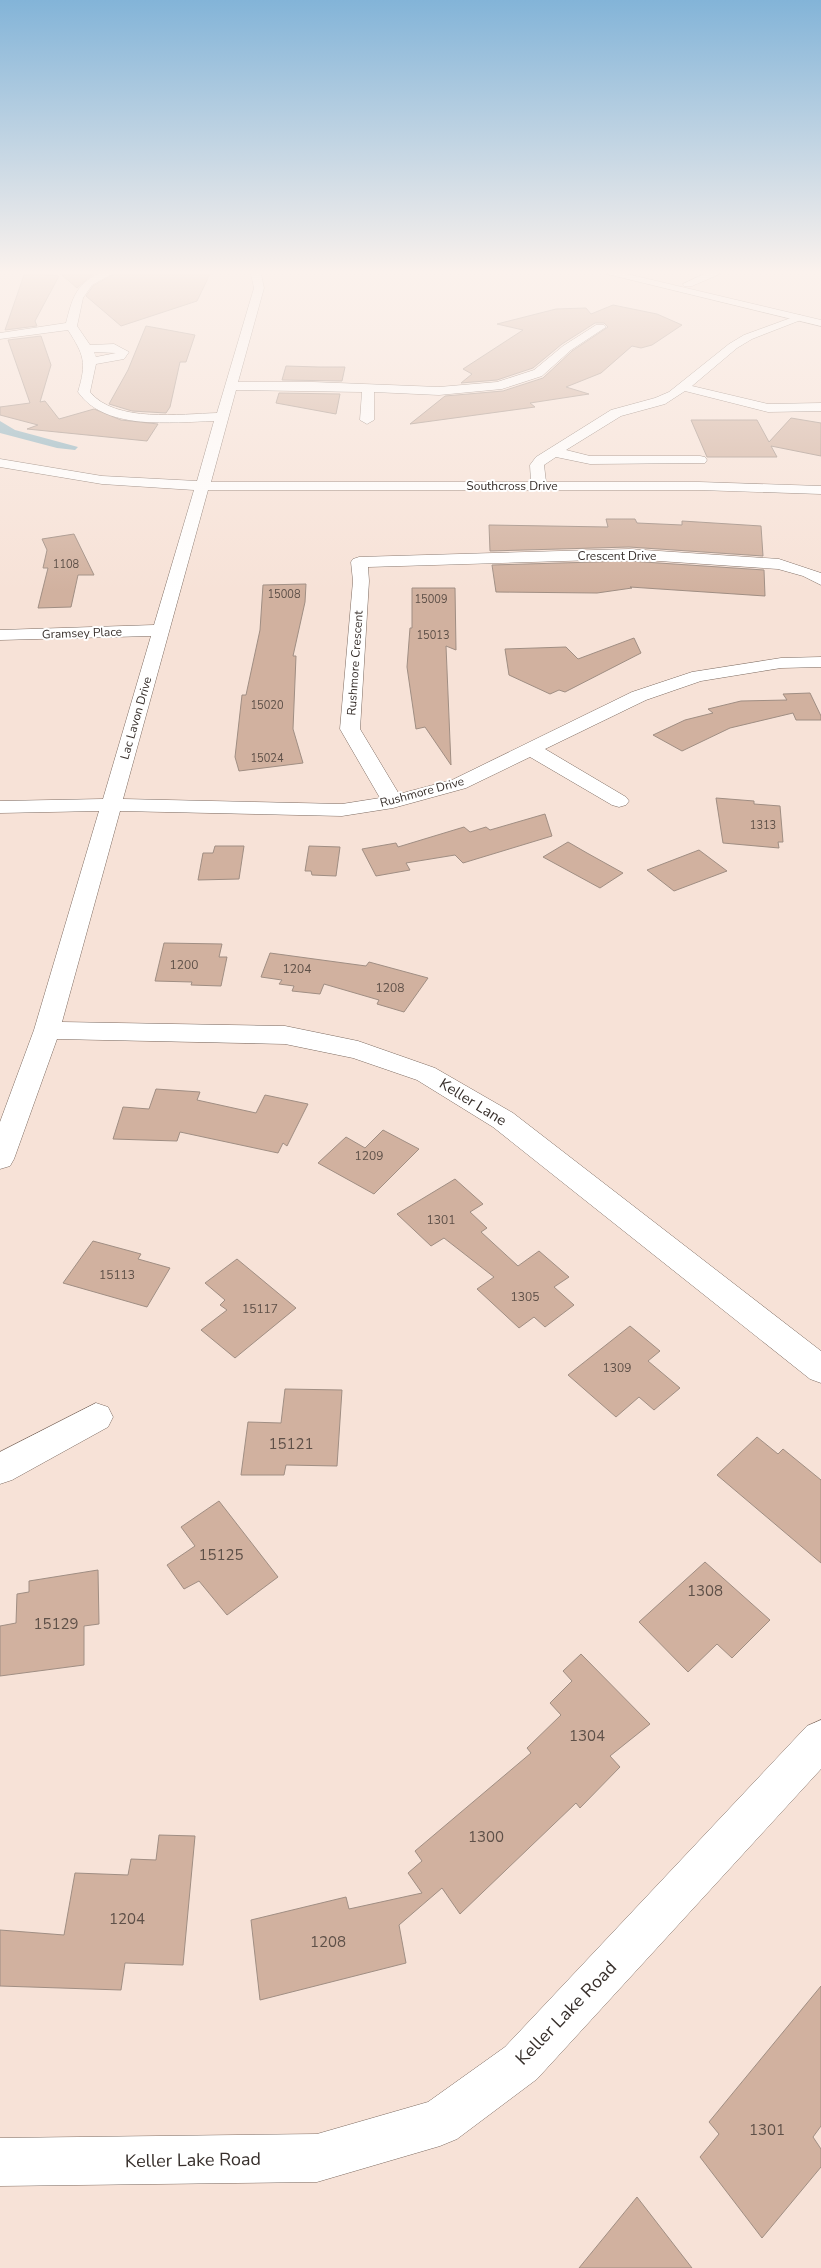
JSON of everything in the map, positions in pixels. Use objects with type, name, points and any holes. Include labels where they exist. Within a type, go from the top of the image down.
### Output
[{"type":"main road","points":[[88,380],[84,392],[96,405],[115,412],[140,416],[222,417]]},
{"type":"main road","name":"Lac Lavon Drive","points":[[0,1159],[47,1030],[233,380]]},
{"type":"main road","points":[[231,386],[368,388],[439,392],[479,389],[522,380]]},
{"type":"main road","points":[[539,486],[537,465],[554,452],[616,413],[660,401],[691,380]]},
{"type":"main road","points":[[683,386],[768,408],[821,407]]},
{"type":"main road","points":[[367,420],[368,388]]},
{"type":"main road","points":[[554,452],[590,460],[700,460]]},
{"type":"main road","name":"Southcross Drive","points":[[0,463],[102,480],[203,486],[781,487],[821,490]]},
{"type":"main road","name":"Crescent Drive","points":[[409,561],[629,554],[779,564],[810,573],[821,580]]},
{"type":"main road","name":"Rushmore Crescent","points":[[393,802],[350,729],[361,581],[359,562],[409,561]]},
{"type":"main road","name":"Gramsey Place","points":[[0,635],[156,630],[162,627]]},
{"type":"main road","name":"Rushmore Drive","points":[[0,807],[112,805],[342,810],[393,802],[459,784],[529,748],[639,696],[698,676],[781,663],[821,662]]},
{"type":"main road","points":[[529,748],[619,800]]},
{"type":"main road","name":"Keller Lane","points":[[47,1030],[285,1035],[358,1050],[426,1074],[504,1120],[821,1369]]},
{"type":"main road","points":[[0,1469],[96,1417]]},
{"type":"main road","name":"Keller Lake Road","points":[[0,2162],[317,2158],[440,2122],[521,2063],[821,1740]]},
{"type":"water","points":[[0,421],[15,430],[78,447],[75,450],[57,448],[0,433]]},
{"type":"building","points":[[22,380],[47,380],[40,402],[45,401],[59,419],[94,409],[121,420],[158,424],[147,441],[27,429],[38,425],[0,415],[0,407],[30,403]]},
{"type":"building","points":[[123,380],[176,380],[170,407],[166,413],[132,411],[109,404]]},
{"type":"building","points":[[282,380],[342,380],[342,381]]},
{"type":"building","points":[[465,380],[497,380],[497,380],[461,383]]},
{"type":"building","points":[[537,380],[584,380],[566,387],[589,394],[530,403],[535,407],[410,424],[445,396],[503,391]]},
{"type":"building","points":[[279,393],[340,394],[336,414],[276,403]]},
{"type":"building","points":[[791,418],[821,423],[821,456],[771,446],[777,457],[707,457],[691,420],[757,420],[769,442]]},
{"type":"building","points":[[606,519],[635,519],[637,523],[682,525],[682,521],[761,526],[763,556],[629,547],[490,551],[489,525],[608,527]]},
{"type":"building","points":[[74,534],[94,575],[78,575],[71,607],[38,608],[48,568],[43,568],[47,550],[42,539]]},
{"type":"building","points":[[629,561],[764,570],[765,596],[630,587],[632,588],[597,593],[496,592],[492,565]]},
{"type":"building","points":[[306,584],[305,602],[293,656],[296,656],[293,729],[303,763],[239,771],[235,757],[242,695],[246,695],[260,630],[263,585]]},
{"type":"building","points":[[412,588],[455,588],[456,650],[446,646],[451,765],[425,727],[416,729],[407,667],[410,628],[412,628]]},
{"type":"building","points":[[634,638],[641,653],[565,692],[559,690],[550,694],[509,675],[505,649],[566,647],[578,659]]},
{"type":"building","points":[[810,693],[821,716],[821,720],[796,720],[793,713],[730,728],[682,751],[653,735],[685,720],[713,713],[708,709],[741,701],[787,700],[783,694]]},
{"type":"building","points":[[716,798],[754,801],[754,804],[780,806],[783,842],[778,842],[779,848],[723,843]]},
{"type":"building","points":[[545,814],[552,836],[463,863],[455,855],[406,863],[410,870],[376,876],[362,849],[396,843],[398,847],[464,827],[470,832],[486,827],[490,830]]},
{"type":"building","points":[[568,842],[623,873],[600,888],[543,857]]},
{"type":"building","points":[[215,846],[244,846],[239,879],[198,880],[203,853],[213,853]]},
{"type":"building","points":[[309,846],[340,847],[336,876],[312,875],[311,871],[305,871]]},
{"type":"building","points":[[699,850],[727,871],[674,891],[647,870]]},
{"type":"building","points":[[164,943],[222,944],[219,957],[227,957],[221,986],[191,985],[192,982],[155,981]]},
{"type":"building","points":[[270,953],[366,966],[369,962],[428,978],[404,1012],[377,1004],[379,1000],[324,984],[320,994],[292,991],[294,986],[279,984],[282,980],[261,977]]},
{"type":"building","points":[[156,1089],[200,1092],[197,1100],[256,1113],[265,1095],[308,1104],[287,1146],[283,1143],[278,1153],[180,1132],[177,1141],[113,1139],[123,1107],[149,1109]]},
{"type":"building","points":[[383,1130],[419,1149],[374,1194],[318,1163],[346,1137],[365,1148]]},
{"type":"building","points":[[455,1179],[483,1204],[470,1212],[487,1228],[481,1232],[518,1266],[539,1251],[569,1277],[554,1287],[574,1305],[545,1327],[534,1317],[519,1328],[477,1289],[494,1277],[444,1238],[431,1246],[397,1214]]},
{"type":"building","points":[[93,1241],[141,1254],[138,1259],[170,1268],[147,1307],[63,1283]]},
{"type":"building","points":[[237,1259],[296,1308],[235,1358],[201,1330],[227,1310],[220,1305],[225,1300],[205,1283]]},
{"type":"building","points":[[630,1326],[660,1351],[648,1361],[680,1388],[654,1410],[639,1397],[616,1417],[568,1375]]},
{"type":"building","points":[[285,1389],[342,1390],[337,1466],[286,1465],[284,1475],[241,1475],[248,1422],[281,1423]]},
{"type":"building","points":[[757,1437],[778,1454],[783,1449],[821,1480],[821,1563],[717,1475]]},
{"type":"building","points":[[219,1501],[278,1577],[227,1615],[199,1581],[184,1589],[167,1565],[195,1546],[181,1527]]},
{"type":"building","points":[[705,1562],[770,1620],[732,1658],[717,1644],[688,1672],[639,1622]]},
{"type":"building","points":[[98,1570],[99,1624],[84,1626],[84,1665],[0,1676],[0,1626],[16,1623],[17,1594],[29,1592],[29,1581]]},
{"type":"building","points":[[581,1654],[650,1724],[610,1756],[620,1767],[580,1808],[576,1803],[460,1914],[442,1888],[399,1925],[406,1963],[260,2000],[251,1920],[346,1897],[349,1909],[422,1893],[408,1873],[422,1861],[415,1851],[531,1753],[527,1748],[561,1715],[550,1703],[572,1681],[563,1671]]},
{"type":"building","points":[[159,1835],[195,1836],[183,1965],[125,1963],[121,1990],[0,1986],[0,1930],[64,1935],[75,1873],[128,1875],[131,1859],[156,1860]]},
{"type":"building","points":[[821,1986],[821,2126],[813,2137],[821,2149],[821,2167],[762,2238],[700,2157],[719,2134],[709,2122]]},
{"type":"building","points":[[637,2197],[692,2268],[579,2268]]}]
